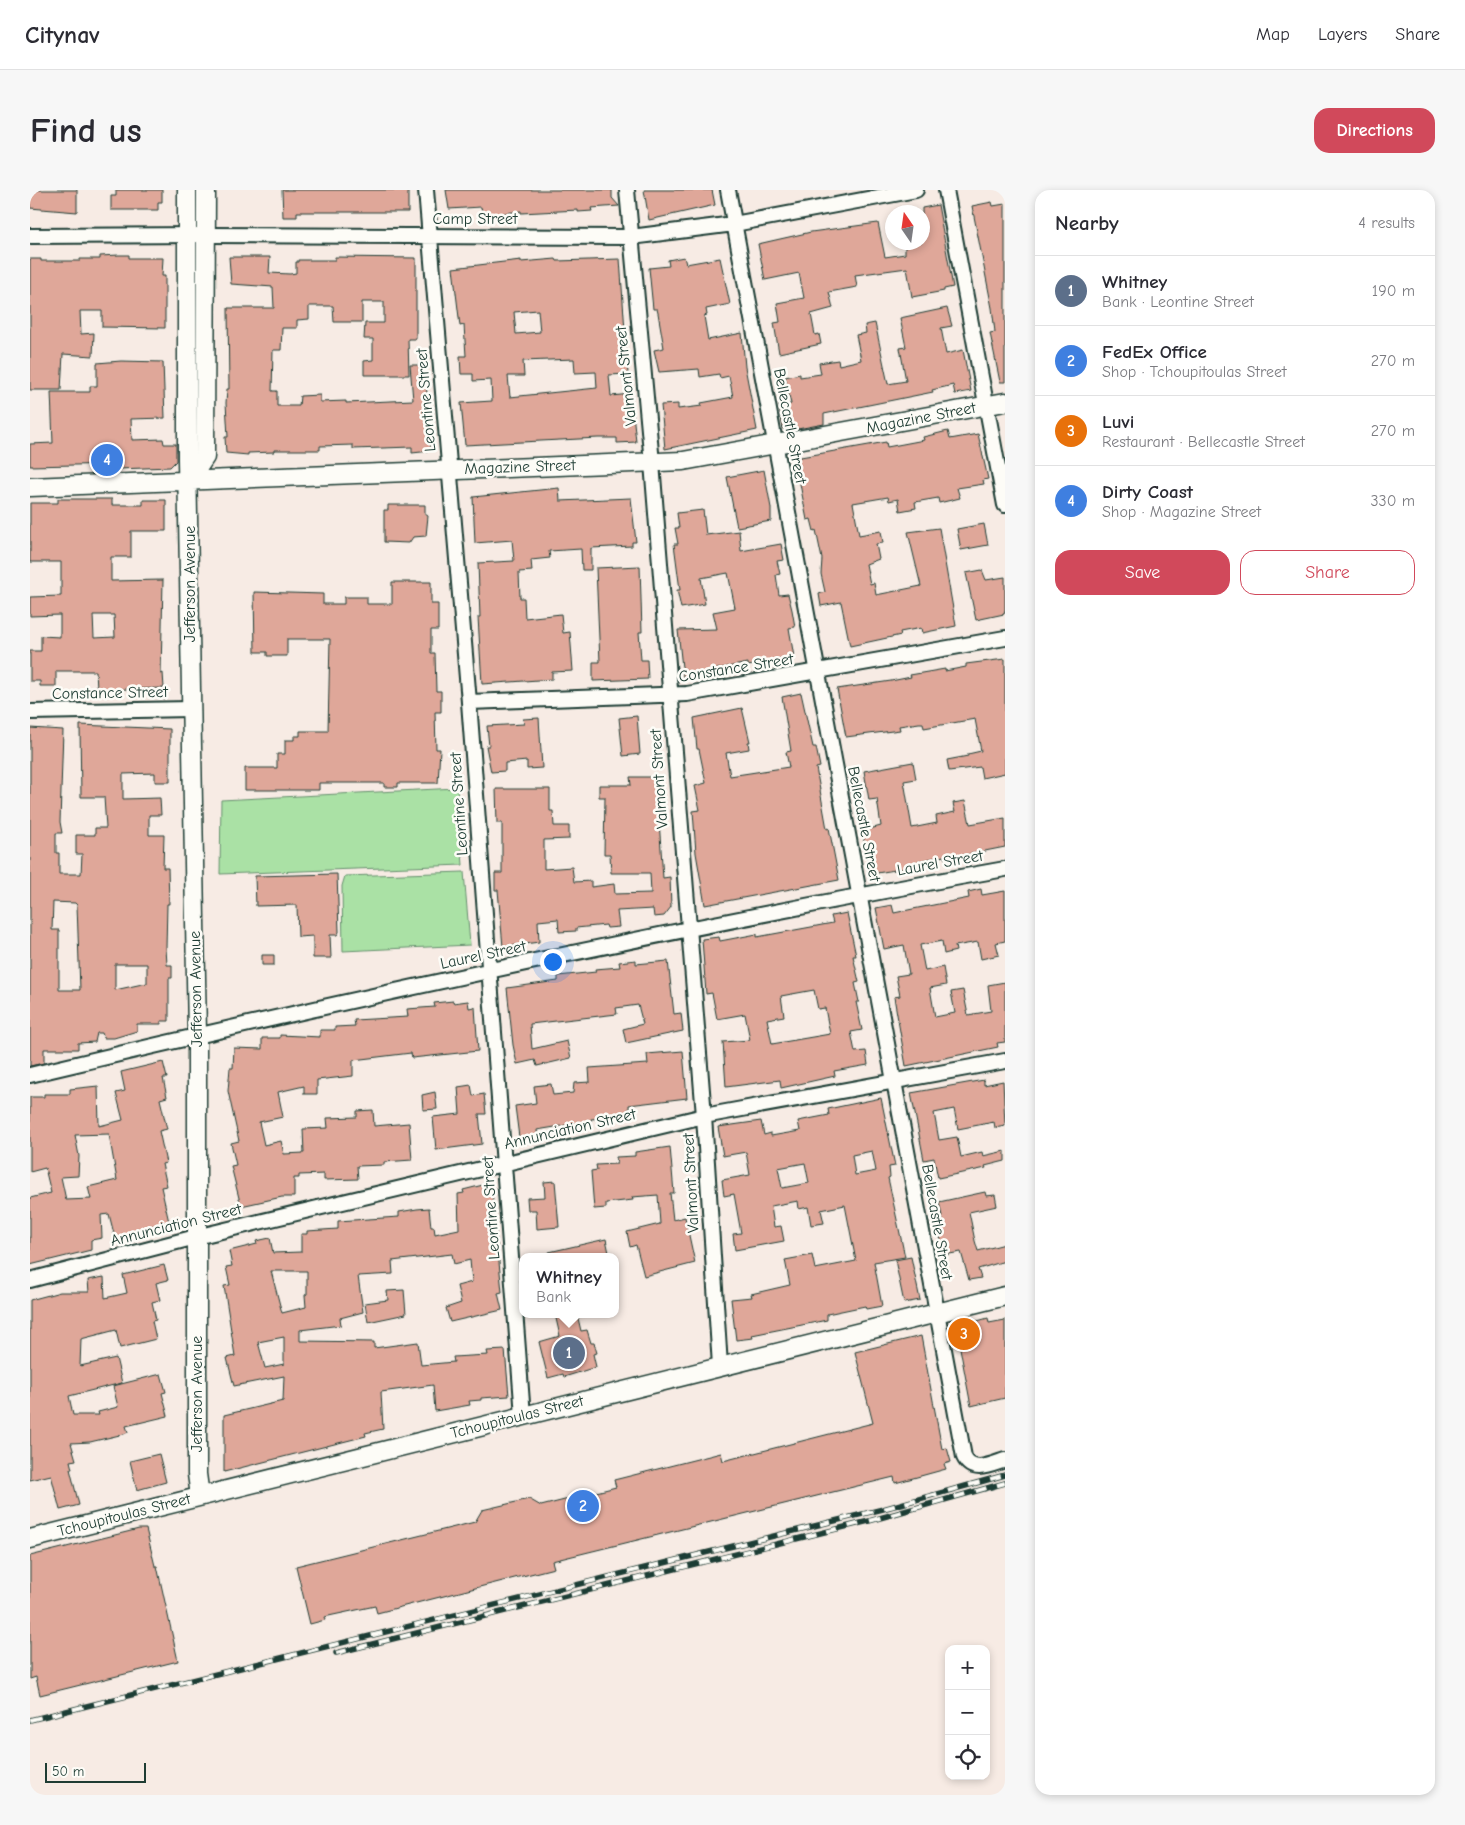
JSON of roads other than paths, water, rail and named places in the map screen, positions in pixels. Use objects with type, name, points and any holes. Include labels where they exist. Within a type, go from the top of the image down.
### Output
[{"type":"street","name":"Jefferson Avenue","points":[[187,190],[191,708],[197,1035],[197,1474],[200,1496]]},
{"type":"street","points":[[189,481],[205,457],[206,190]]},
{"type":"street","name":"Leontine Street","points":[[426,190],[469,702],[523,1416]]},
{"type":"street","name":"Valmont Street","points":[[627,190],[652,463],[704,1116],[720,1366]]},
{"type":"street","name":"Bellecastle Street","points":[[728,190],[860,895],[935,1313],[964,1457],[967,1464],[974,1467],[983,1467],[1005,1460]]},
{"type":"street","name":"Camp Street","points":[[30,236],[207,235],[630,238],[734,224],[916,190]]},
{"type":"street","points":[[946,190],[1005,505]]},
{"type":"street","name":"Magazine Street","points":[[30,487],[683,461],[776,446],[1005,402]]},
{"type":"street","name":"Constance Street","points":[[469,702],[670,696],[818,672],[1005,638]]},
{"type":"street","name":"Constance Street","points":[[30,712],[191,708]]},
{"type":"street","name":"Laurel Street","points":[[30,1075],[197,1035],[489,971],[860,895],[1005,869]]},
{"type":"street","name":"Annunciation Street","points":[[30,1280],[505,1161],[704,1116],[1005,1060]]},
{"type":"street","name":"Tchoupitoulas Street","points":[[30,1539],[1005,1296]]},
{"type":"railway","points":[[30,1720],[883,1509],[1005,1475]]},
{"type":"railway","points":[[336,1653],[869,1521],[1005,1483]]},
{"type":"place","name":"Dirty Coast","points":[[107,460]]},
{"type":"place","name":"Luvi","points":[[964,1334]]},
{"type":"place","name":"Whitney","points":[[569,1353]]},
{"type":"place","name":"FedEx Office","points":[[583,1506]]}]
